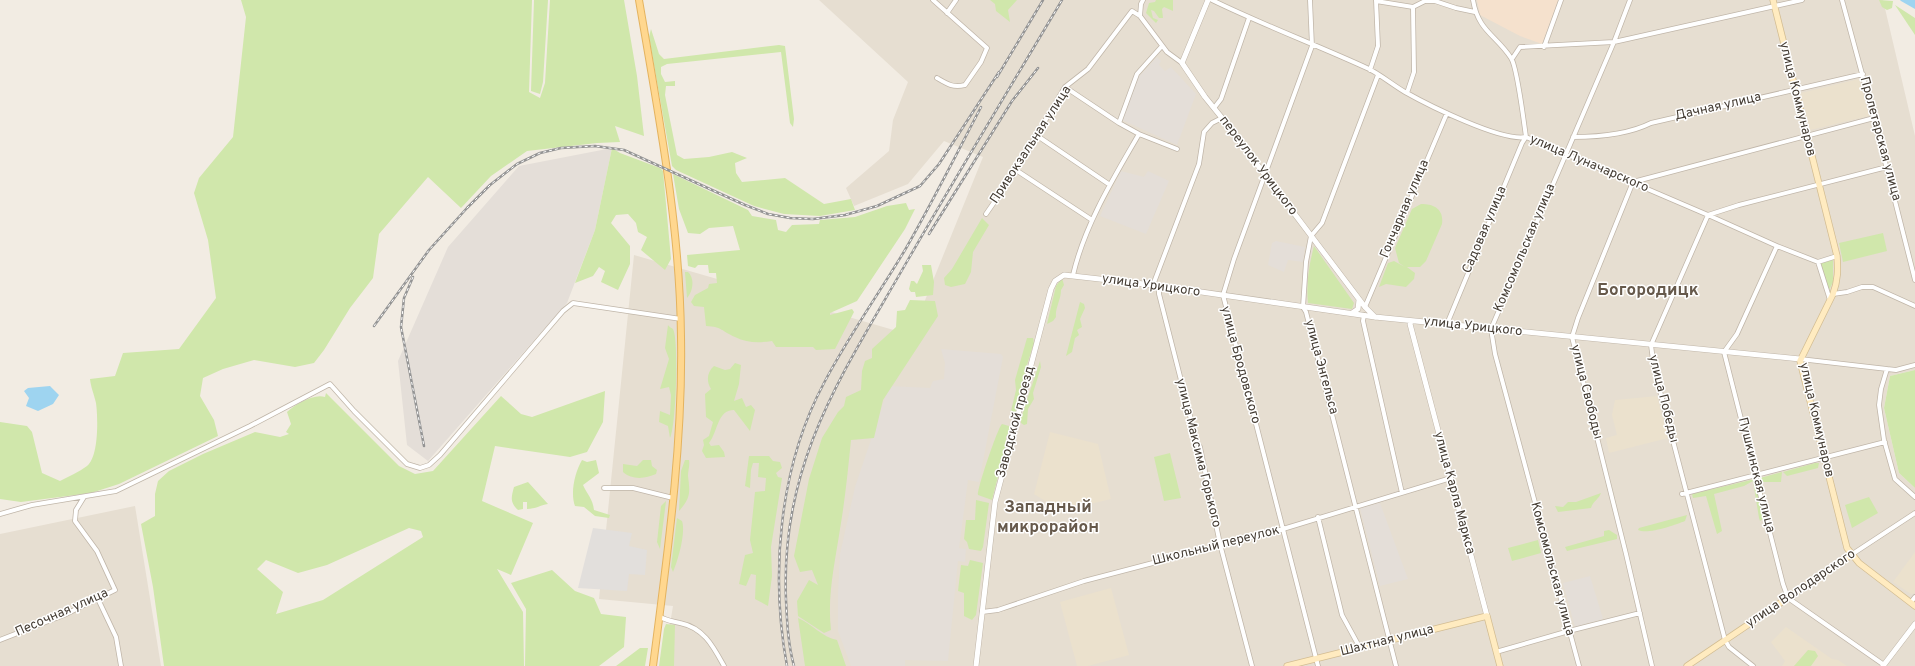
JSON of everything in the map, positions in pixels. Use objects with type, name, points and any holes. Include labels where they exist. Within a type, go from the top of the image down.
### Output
[{"type":"main road","points":[[639,0],[665,149],[678,262],[681,318],[681,379],[673,498],[653,666]]},
{"type":"main road","name":"улица Коммунаров","points":[[1773,0],[1837,256],[1837,282],[1833,294],[1800,359],[1847,548],[1851,555],[1864,567],[1914,601]]},
{"type":"main road","name":"улица Володарского","points":[[1687,666],[1696,664],[1725,640],[1851,555]]},
{"type":"main road","name":"Шахтная улица","points":[[1287,666],[1486,616]]},
{"type":"main road","name":"улица Карла Маркса","points":[[1486,616],[1500,666]]},
{"type":"street","points":[[933,0],[987,48],[981,62],[969,82],[965,85],[958,87],[949,85],[937,78]]},
{"type":"street","points":[[947,13],[956,0]]},
{"type":"street","points":[[1140,16],[1141,4],[1143,0]]},
{"type":"street","points":[[1182,63],[1208,0]]},
{"type":"street","name":"улица Луначарского","points":[[1212,0],[1312,46],[1370,70],[1447,113],[1507,136],[1519,138],[1526,136],[1777,246],[1818,262]]},
{"type":"street","name":"улица Бродовского","points":[[1310,0],[1312,46],[1266,175],[1234,258],[1223,296],[1318,666]]},
{"type":"street","points":[[1370,70],[1378,46],[1376,0],[1413,7],[1425,2],[1435,1],[1475,12]]},
{"type":"street","points":[[1473,0],[1475,12],[1480,24],[1512,59],[1526,136]]},
{"type":"street","points":[[1544,47],[1561,0]]},
{"type":"street","name":"Комсомольская улица","points":[[1579,666],[1495,354],[1491,329],[1565,153],[1614,42],[1630,0]]},
{"type":"street","points":[[1512,59],[1520,48],[1614,42],[1802,0]]},
{"type":"street","name":"Пролетарская улица","points":[[1842,0],[1863,74],[1915,280]]},
{"type":"street","points":[[1407,92],[1414,72],[1413,7]]},
{"type":"street","name":"Привокзальная улица","points":[[986,214],[1016,170],[1065,87],[1088,69],[1132,11],[1140,16]]},
{"type":"street","name":"переулок Урицкого","points":[[1140,16],[1162,46],[1182,63],[1214,108],[1365,307],[1375,317]]},
{"type":"street","points":[[1214,108],[1221,99],[1249,18]]},
{"type":"street","points":[[1119,123],[1137,74],[1162,46]]},
{"type":"street","name":"Дачная улица","points":[[1573,137],[1594,137],[1637,130],[1651,123],[1863,74]]},
{"type":"street","name":"улица Энгельса","points":[[1378,75],[1322,222],[1312,236],[1306,262],[1303,307],[1306,312],[1357,506],[1396,666]]},
{"type":"street","points":[[1065,87],[1119,123],[1139,134],[1177,149]]},
{"type":"street","name":"Гончарная улица","points":[[1365,307],[1447,113]]},
{"type":"street","points":[[1153,285],[1199,164],[1204,132],[1212,123],[1222,118]]},
{"type":"street","points":[[1633,182],[1874,118]]},
{"type":"street","points":[[1073,276],[1085,235],[1110,185],[1139,134]]},
{"type":"street","points":[[1036,135],[1110,185]]},
{"type":"street","name":"Садовая улица","points":[[1447,324],[1526,136]]},
{"type":"street","points":[[1708,215],[1739,205],[1887,167]]},
{"type":"street","points":[[1016,170],[1092,220]]},
{"type":"street","name":"улица Свободы","points":[[1633,182],[1572,337],[1652,666]]},
{"type":"street","name":"улица Победы","points":[[1708,215],[1651,345],[1654,368],[1684,493],[1725,640],[1729,647],[1752,666]]},
{"type":"street","points":[[1724,352],[1737,334],[1777,246]]},
{"type":"street","points":[[1830,300],[1818,262],[1837,256]]},
{"type":"street","name":"улица Урицкого","points":[[1060,277],[1064,275],[1153,285],[1375,317],[1887,369]]},
{"type":"street","name":"Заводской проезд","points":[[976,666],[995,502],[1051,289],[1060,277]]},
{"type":"street","name":"улица Максима Горького","points":[[1159,286],[1159,294],[1175,360],[1197,443],[1200,447],[1220,544],[1252,666]]},
{"type":"street","points":[[1833,294],[1872,286],[1915,306]]},
{"type":"street","points":[[1352,313],[1358,309],[1358,297]]},
{"type":"street","points":[[0,514],[32,505],[116,491],[250,426],[330,384],[408,464],[420,468],[429,465],[440,455],[563,311],[573,303],[681,318]]},
{"type":"street","points":[[1364,315],[1365,328],[1402,493]]},
{"type":"street","name":"улица Карла Маркса","points":[[1411,321],[1410,324],[1486,616]]},
{"type":"street","name":"Пушкинская улица","points":[[1724,352],[1783,584],[1788,598]]},
{"type":"street","points":[[1915,365],[1896,370],[1887,369],[1881,389],[1879,405],[1885,442],[1895,479],[1915,497]]},
{"type":"street","points":[[1684,493],[1885,442]]},
{"type":"street","name":"Школьный переулок","points":[[982,612],[998,610],[1084,581],[1220,544],[1283,529],[1318,517],[1451,478]]},
{"type":"street","points":[[604,488],[633,488],[673,498]]},
{"type":"street","name":"Песочная улица","points":[[0,640],[64,615],[115,590],[97,551],[75,520],[76,510],[84,497]]},
{"type":"street","name":"улица Володарского","points":[[1851,555],[1915,513]]},
{"type":"street","points":[[1318,517],[1342,615],[1360,648]]},
{"type":"street","points":[[1788,598],[1884,665],[1915,624]]},
{"type":"street","points":[[98,599],[116,637],[121,666]]},
{"type":"street","points":[[1496,652],[1640,613]]},
{"type":"street","points":[[659,616],[666,621],[694,628],[712,645],[724,666]]},
{"type":"shaded area","points":[[819,0],[1883,0],[1915,136],[1915,370],[1890,376],[1884,408],[1899,473],[1915,488],[1915,666],[663,666],[673,606],[599,599],[634,255],[911,335],[983,157],[944,141],[908,184],[854,206],[846,188],[889,151],[893,120],[908,82]]},
{"type":"shaded area","points":[[1477,0],[1559,0],[1542,44],[1520,36],[1480,15]]},
{"type":"shaded area","points":[[1157,57],[1161,61],[1159,65],[1165,71],[1171,67],[1196,94],[1177,145],[1122,120],[1136,80]]},
{"type":"shaded area","points":[[1859,79],[1869,116],[1810,130],[1801,93]]},
{"type":"shaded area","points":[[612,148],[595,230],[567,303],[428,461],[407,445],[398,361],[448,247],[519,166]]},
{"type":"shaded area","points":[[1121,171],[1144,177],[1148,171],[1169,181],[1146,234],[1100,216]]},
{"type":"shaded area","points":[[1276,241],[1305,247],[1303,262],[1288,260],[1284,272],[1268,265],[1272,243]]},
{"type":"shaded area","points":[[941,349],[1001,354],[1003,357],[979,482],[968,480],[959,548],[966,549],[965,562],[958,561],[948,661],[905,660],[905,666],[851,666],[838,631],[838,593],[840,554],[855,487],[889,386],[930,388],[933,381],[944,379],[945,363]]},
{"type":"shaded area","points":[[1657,396],[1668,438],[1609,453],[1606,438],[1617,435],[1612,415],[1615,400]]},
{"type":"shaded area","points":[[1050,432],[1098,444],[1111,499],[1061,511],[1034,494]]},
{"type":"shaded area","points":[[1380,503],[1408,579],[1380,586],[1360,508]]},
{"type":"shaded area","points":[[135,506],[161,666],[0,666],[0,534]]},
{"type":"shaded area","points":[[593,528],[632,533],[629,546],[647,550],[645,575],[629,574],[627,591],[578,588]]},
{"type":"shaded area","points":[[1915,552],[1915,593],[1911,594],[1893,582]]},
{"type":"shaded area","points":[[1590,576],[1603,619],[1575,627],[1563,583]]},
{"type":"shaded area","points":[[1111,588],[1129,655],[1088,666],[1077,666],[1060,602]]},
{"type":"shaded area","points":[[1786,627],[1832,659],[1838,660],[1847,666],[1782,666],[1785,661],[1771,642]]},
{"type":"green space","points":[[241,0],[532,0],[529,92],[540,98],[545,83],[550,0],[624,0],[637,76],[644,136],[615,126],[620,142],[597,143],[527,151],[491,176],[461,208],[428,177],[379,234],[373,278],[350,308],[324,350],[314,363],[295,367],[254,360],[223,369],[203,378],[200,396],[214,420],[218,436],[119,484],[91,493],[21,502],[0,499],[0,422],[27,426],[32,432],[42,473],[60,481],[81,470],[91,461],[96,446],[97,436],[96,403],[90,379],[115,376],[123,353],[179,349],[216,298],[208,240],[194,193],[199,178],[233,137],[246,17]]},
{"type":"green space","points":[[534,0],[548,0],[543,82],[540,94],[531,91]]},
{"type":"green space","points":[[990,0],[1017,0],[1008,10],[1010,22],[996,11],[995,4]]},
{"type":"green space","points":[[1156,0],[1173,0],[1173,11],[1164,7],[1162,9],[1163,18],[1159,18],[1154,11],[1151,10],[1153,18],[1158,20],[1156,23],[1146,13],[1149,3],[1155,2]]},
{"type":"green space","points":[[1879,0],[1893,1],[1892,8],[1887,10],[1882,7]]},
{"type":"green space","points":[[1895,5],[1915,18],[1915,35]]},
{"type":"green space","points":[[651,29],[659,54],[664,59],[779,45],[785,46],[794,119],[793,127],[790,123],[781,52],[667,64],[661,67],[661,74],[665,82],[675,81],[675,86],[666,86],[665,95],[677,155],[684,159],[709,157],[732,152],[747,158],[735,163],[736,173],[742,182],[785,178],[824,204],[851,199],[855,210],[820,216],[784,214],[754,206],[676,170],[672,166],[649,37]]},
{"type":"green space","points":[[612,148],[620,153],[660,168],[663,171],[671,259],[665,270],[641,250],[647,237],[638,232],[636,223],[628,214],[616,215],[611,223],[630,246],[630,264],[618,290],[601,282],[605,271],[599,267],[593,276],[575,283],[595,230]]},
{"type":"green space","points":[[673,174],[748,210],[752,216],[776,220],[778,230],[786,232],[792,225],[819,224],[820,220],[855,217],[887,206],[906,203],[909,210],[915,209],[905,229],[857,301],[830,313],[830,315],[852,309],[854,312],[835,349],[816,350],[813,347],[776,347],[772,341],[758,342],[744,340],[730,335],[719,328],[706,326],[704,307],[694,306],[691,302],[695,295],[708,288],[709,284],[717,283],[716,273],[709,273],[708,265],[698,265],[695,268],[688,266],[687,255],[740,250],[733,226],[709,228],[700,234],[688,233],[679,209]]},
{"type":"green space","points":[[1421,204],[1434,206],[1437,208],[1440,211],[1442,219],[1442,224],[1426,261],[1420,267],[1407,267],[1415,273],[1414,279],[1406,287],[1386,284],[1379,287],[1388,263],[1394,261],[1405,267],[1399,263],[1395,248],[1412,209]]},
{"type":"green space","points":[[982,218],[989,225],[973,252],[971,272],[965,284],[951,287],[945,285],[944,278],[952,269]]},
{"type":"green space","points":[[1883,233],[1887,251],[1843,262],[1839,243]]},
{"type":"green space","points":[[1314,246],[1354,303],[1352,309],[1308,303],[1308,274]]},
{"type":"green space","points":[[1833,260],[1833,282],[1829,290],[1820,263]]},
{"type":"green space","points":[[922,265],[931,265],[934,282],[933,295],[916,297],[915,292],[911,292],[909,289],[911,281],[914,281],[917,284],[923,271]]},
{"type":"green space","points":[[685,272],[688,272],[692,278],[691,292],[687,298]]},
{"type":"green space","points":[[1062,278],[1064,285],[1061,290],[1056,310],[1056,317],[1053,321],[1047,324],[1056,286]]},
{"type":"green space","points":[[910,300],[935,301],[938,316],[883,400],[874,438],[851,440],[845,496],[831,592],[831,630],[824,633],[798,616],[797,601],[809,580],[818,585],[812,570],[800,572],[794,556],[809,479],[822,438],[838,412],[844,406],[846,397],[861,390],[862,371],[865,361],[872,358],[872,349],[896,327],[897,311],[905,310]]},
{"type":"green space","points":[[1080,302],[1084,304],[1085,308],[1080,319],[1082,327],[1077,330],[1079,335],[1075,338],[1072,352],[1066,356]]},
{"type":"green space","points":[[668,325],[673,329],[676,349],[674,418],[670,438],[668,426],[659,422],[660,411],[670,415],[671,395],[669,387],[660,389],[669,359],[665,348]]},
{"type":"green space","points":[[1027,338],[1033,338],[1034,343],[1026,368],[1015,416],[1013,416],[1011,411],[1016,390],[1015,380]]},
{"type":"green space","points":[[1040,361],[1041,367],[1033,393],[1034,399],[1028,409],[1027,424],[1024,425],[1021,423],[1021,418]]},
{"type":"green space","points":[[735,363],[741,365],[739,384],[734,401],[742,398],[746,407],[751,405],[755,410],[750,431],[734,410],[728,411],[718,422],[709,443],[711,446],[719,445],[724,452],[725,457],[706,458],[702,451],[704,445],[703,440],[709,436],[713,422],[706,417],[705,394],[711,389],[708,383],[708,377],[714,366],[725,370],[730,369]]},
{"type":"green space","points":[[1915,370],[1915,488],[1899,473],[1884,408],[1890,376]]},
{"type":"green space","points":[[605,391],[603,422],[587,452],[570,457],[495,446],[482,501],[533,523],[511,575],[497,569],[523,612],[524,666],[164,666],[153,587],[141,524],[155,516],[155,494],[158,481],[169,471],[203,454],[255,432],[280,437],[289,434],[286,432],[291,424],[287,412],[305,400],[321,396],[325,397],[326,393],[399,466],[415,474],[433,471],[501,396],[521,414],[532,417]],"holes":[[[409,528],[421,531],[423,537],[323,600],[276,614],[283,592],[257,569],[266,560],[298,573],[327,565]]]},
{"type":"green space","points":[[1002,424],[1009,426],[1010,430],[1006,437],[1006,445],[992,500],[978,495],[992,446]]},
{"type":"green space","points":[[1170,453],[1181,498],[1164,501],[1154,457]]},
{"type":"green space","points":[[749,456],[769,456],[773,461],[780,462],[782,468],[776,473],[778,477],[782,478],[771,547],[772,576],[768,606],[755,599],[756,575],[751,574],[746,586],[739,584],[745,555],[753,553],[750,540],[755,492],[765,491],[766,478],[758,477],[759,463],[753,463],[750,488],[745,486]]},
{"type":"green space","points":[[582,460],[587,462],[596,460],[599,473],[583,485],[591,500],[594,510],[610,515],[609,518],[595,516],[584,507],[575,506],[573,489],[577,470]]},
{"type":"green space","points":[[643,460],[651,460],[652,466],[657,470],[656,474],[639,478],[627,475],[623,472],[623,464],[637,466]]},
{"type":"green space","points":[[685,460],[689,460],[689,495],[679,511],[681,471]]},
{"type":"green space","points":[[1819,463],[1818,468],[1787,476],[1783,472]]},
{"type":"green space","points":[[1782,472],[1781,482],[1761,482],[1760,478]]},
{"type":"green space","points":[[1755,479],[1764,518],[1760,521],[1753,481],[1744,486],[1714,494],[1722,531],[1717,534],[1706,496],[1693,498],[1692,494]]},
{"type":"green space","points":[[528,482],[548,504],[527,509],[527,502],[523,502],[523,509],[518,510],[512,500],[514,487]]},
{"type":"green space","points":[[1601,493],[1591,508],[1558,512],[1555,506],[1563,507],[1568,502],[1576,502]]},
{"type":"green space","points":[[1869,497],[1878,513],[1852,528],[1845,505]]},
{"type":"green space","points":[[976,500],[989,503],[983,547],[981,551],[969,549],[967,542],[964,539],[966,520],[975,520]]},
{"type":"green space","points":[[666,501],[660,549],[657,542],[661,506]]},
{"type":"green space","points":[[1687,515],[1685,521],[1668,527],[1648,531],[1638,530],[1639,528]]},
{"type":"green space","points":[[677,518],[682,521],[683,532],[679,554],[673,572],[671,567]]},
{"type":"green space","points":[[1609,530],[1617,535],[1617,539],[1567,551],[1565,547],[1604,536],[1604,531]]},
{"type":"green space","points":[[1538,540],[1541,553],[1512,561],[1508,548]]},
{"type":"green space","points":[[970,560],[983,563],[976,615],[972,620],[964,616],[964,593],[958,591],[961,565],[968,566]]},
{"type":"green space","points":[[552,570],[575,591],[594,598],[601,614],[626,617],[624,647],[599,666],[525,666],[526,609],[511,583]]},
{"type":"green space","points":[[798,618],[827,636],[837,640],[846,666],[805,666]]},
{"type":"green space","points":[[666,624],[675,625],[674,666],[659,666]]},
{"type":"green space","points":[[640,648],[648,648],[645,666],[616,666]]},
{"type":"green space","points":[[1808,650],[1815,651],[1818,656],[1811,666],[1794,666]]},
{"type":"water","points":[[1900,0],[1915,0],[1915,9],[1901,1]]},
{"type":"water","points":[[50,386],[59,395],[53,404],[38,411],[26,406],[29,398],[24,391],[28,388]]},
{"type":"railway","points":[[997,77],[1043,0]]},
{"type":"railway","points":[[794,666],[789,641],[786,600],[787,550],[794,504],[805,461],[821,420],[840,380],[862,340],[947,193],[1062,0]]},
{"type":"railway","points":[[929,234],[1012,101],[1038,68]]},
{"type":"railway","points":[[374,326],[429,250],[467,208],[490,185],[517,164],[540,153],[561,148],[595,146],[624,150],[768,214],[790,218],[813,219],[845,215],[877,206],[920,186],[939,164],[999,72]]},
{"type":"railway","points":[[787,666],[779,595],[779,558],[782,522],[788,485],[797,450],[809,416],[833,366],[905,250],[981,107]]},
{"type":"railway","points":[[413,277],[404,298],[401,327],[424,446]]},
{"type":"district","name":"Богородицк","points":[[1648,291]]},
{"type":"district","name":"Западный микрорайон","points":[[1048,518]]}]
